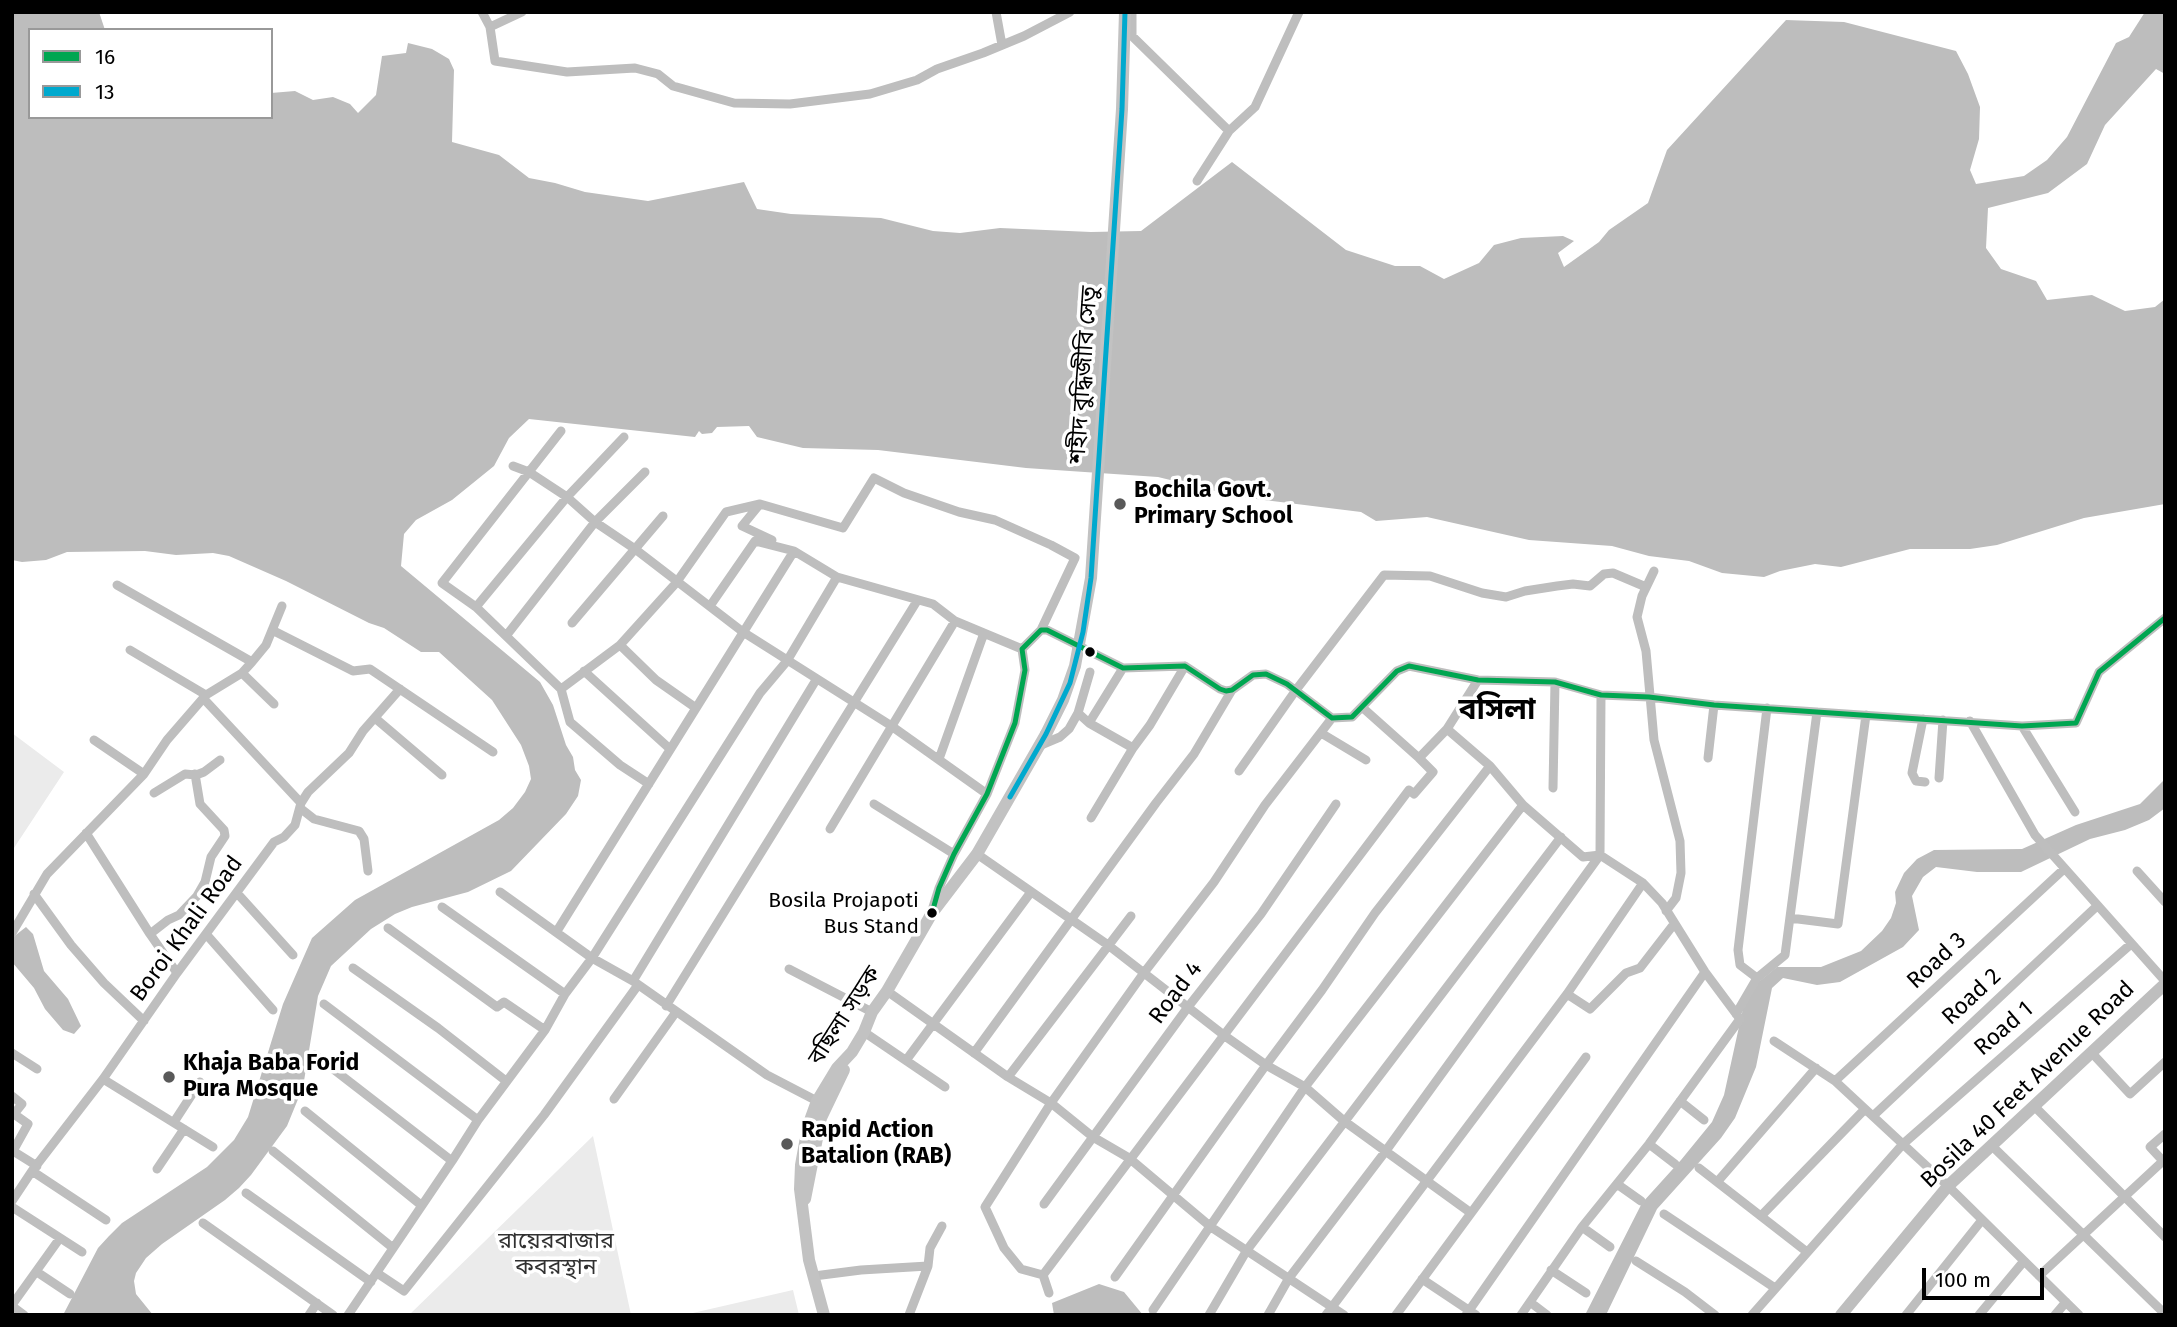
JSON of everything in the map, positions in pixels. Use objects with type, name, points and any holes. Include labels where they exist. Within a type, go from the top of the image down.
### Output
[{"type":"main road","name":"শহীদ বুদ্ধিজীবি সেতু","points":[[1044,740],[1075,666],[1091,578],[1122,109],[1125,12]]},
{"type":"main road","name":"বছিলা সড়ক","points":[[824,1315],[814,1276],[800,1189],[808,1126],[817,1101],[837,1068],[852,1052],[872,1012],[932,913],[977,854],[1044,740]]},
{"type":"main road","points":[[802,1209],[821,1118],[852,1052]]},
{"type":"street","points":[[482,12],[490,27],[495,61],[567,72],[635,68],[658,74],[673,86],[734,103],[790,104],[870,94],[917,80],[937,69],[1002,45],[1070,12]]},
{"type":"street","points":[[490,27],[522,12]]},
{"type":"street","points":[[996,12],[1002,45]]},
{"type":"street","points":[[1132,12],[1132,36],[1229,131]]},
{"type":"street","points":[[1197,181],[1229,131],[1255,107],[1299,12]]},
{"type":"street","points":[[561,431],[442,583],[476,607],[561,689],[570,722],[649,785]]},
{"type":"street","points":[[476,607],[567,497],[624,437]]},
{"type":"street","points":[[513,466],[529,472],[567,497],[595,522],[635,549],[743,632],[854,702],[987,794]]},
{"type":"street","points":[[506,636],[595,522],[645,472]]},
{"type":"street","points":[[561,689],[620,645],[676,583],[726,512],[760,504],[844,528],[874,478],[904,493],[959,512],[995,520],[1075,558],[1041,630],[1022,649]]},
{"type":"street","points":[[760,504],[742,526],[772,540],[772,544]]},
{"type":"street","points":[[572,623],[663,516]]},
{"type":"street","points":[[710,606],[755,541],[794,551],[837,577],[933,604],[955,621],[1022,649]]},
{"type":"street","points":[[557,931],[794,551]]},
{"type":"street","points":[[1654,571],[1637,617],[1646,651],[1654,740],[1680,841],[1682,873],[1676,898],[1666,911]]},
{"type":"street","points":[[1239,771],[1296,690],[1384,575],[1430,576],[1482,593],[1506,597],[1556,586],[1590,586],[1604,574],[1613,573],[1646,587]]},
{"type":"street","points":[[348,1315],[478,1120],[545,1030],[565,994],[593,958],[760,693],[787,661],[837,577]]},
{"type":"street","points":[[117,585],[252,662]]},
{"type":"street","points":[[666,1006],[917,601]]},
{"type":"street","points":[[12,933],[47,874],[144,774],[167,740],[205,696],[242,673],[252,662],[266,645],[282,606]]},
{"type":"street","points":[[974,1053],[1194,754],[1232,690],[1253,675],[1266,674],[1296,690],[1332,718],[1352,717],[1402,667],[1409,666],[1478,680],[1555,682],[1601,695],[1649,697],[1714,705],[2022,726],[2076,723],[2099,672],[2165,618]]},
{"type":"street","points":[[831,829],[955,621]]},
{"type":"street","points":[[272,630],[353,671],[370,669],[493,752]]},
{"type":"street","points":[[1041,630],[1047,630],[1122,668],[1185,666],[1220,689],[1232,690]]},
{"type":"street","points":[[939,759],[984,633]]},
{"type":"street","points":[[620,645],[656,680],[696,708]]},
{"type":"street","points":[[932,913],[939,888],[954,854],[987,794],[1015,723],[1024,670],[1022,649]]},
{"type":"street","points":[[130,650],[205,696],[314,819],[359,831],[364,839],[368,872]]},
{"type":"street","points":[[1091,818],[1185,666]]},
{"type":"street","points":[[1089,723],[1122,668]]},
{"type":"street","points":[[584,671],[670,750]]},
{"type":"street","points":[[1044,740],[1060,737],[1069,729],[1078,713],[1090,672]]},
{"type":"street","points":[[242,673],[274,704]]},
{"type":"street","points":[[377,1273],[404,1291],[544,1115],[635,983],[816,680]]},
{"type":"street","points":[[1419,758],[1447,729],[1478,680]]},
{"type":"street","points":[[1553,788],[1555,682]]},
{"type":"street","name":"Boroi Khali Road","points":[[12,1201],[274,842],[290,832],[314,785],[349,753],[400,689]]},
{"type":"street","points":[[1268,1315],[1289,1278],[1385,1152],[1600,855],[1601,695]]},
{"type":"street","points":[[1708,758],[1714,705]]},
{"type":"street","points":[[1043,1275],[1409,790],[1414,794],[1433,772],[1363,708]]},
{"type":"street","points":[[1757,978],[1740,965],[1738,950],[1767,708]]},
{"type":"street","points":[[1736,1014],[1757,978],[1785,955],[1817,712]]},
{"type":"street","points":[[1078,713],[1089,723],[1133,748]]},
{"type":"street","points":[[1790,918],[1838,924],[1866,715]]},
{"type":"street","points":[[375,718],[442,775]]},
{"type":"street","points":[[1043,1275],[1021,1269],[1004,1248],[985,1207],[1051,1103],[1143,974],[1214,882],[1265,805],[1332,718]]},
{"type":"street","points":[[1923,719],[1912,773],[1916,781],[1926,782]]},
{"type":"street","points":[[1939,778],[1943,720]]},
{"type":"street","points":[[1970,721],[2035,835],[2165,983]]},
{"type":"street","points":[[2022,726],[2076,812]]},
{"type":"street","points":[[1447,729],[1490,766],[1523,805],[1583,857],[1600,855],[1643,883],[1666,911],[1705,972],[1740,1019],[1649,1144],[1582,1227],[1521,1315]]},
{"type":"street","points":[[1321,733],[1366,761]]},
{"type":"street","points":[[94,740],[144,774]]},
{"type":"street","points":[[154,793],[185,774],[204,772],[220,760]]},
{"type":"street","points":[[1115,1277],[1375,914],[1490,766]]},
{"type":"street","points":[[150,934],[179,915],[197,896],[205,882],[211,857],[225,836],[224,830],[200,804],[195,774]]},
{"type":"street","points":[[874,804],[954,854]]},
{"type":"street","name":"Road 4","points":[[1044,1204],[1188,1007],[1261,914],[1336,804]]},
{"type":"street","points":[[1153,1310],[1305,1087],[1523,805]]},
{"type":"street","points":[[86,833],[177,973]]},
{"type":"street","points":[[1209,1315],[1247,1250],[1561,837]]},
{"type":"street","points":[[977,854],[1108,945],[1225,1036],[1266,1065],[1305,1087],[1344,1121],[1471,1213]]},
{"type":"street","name":"Road 3","points":[[1835,1081],[2064,869]]},
{"type":"street","points":[[2137,870],[2165,902]]},
{"type":"street","points":[[1329,1311],[1567,994],[1643,883]]},
{"type":"street","points":[[500,892],[767,1075],[817,1101]]},
{"type":"street","points":[[907,1059],[1031,892]]},
{"type":"street","points":[[236,893],[293,955]]},
{"type":"street","points":[[34,894],[87,964],[144,1021]]},
{"type":"street","name":"Road 2","points":[[1761,1216],[1869,1112],[2097,906]]},
{"type":"street","points":[[442,907],[565,994]]},
{"type":"street","points":[[1008,1077],[1131,916]]},
{"type":"street","points":[[1567,994],[1590,1009],[1626,973],[1640,968],[1674,924]]},
{"type":"street","points":[[388,928],[498,1007],[504,1002],[545,1030]]},
{"type":"street","points":[[205,934],[273,1010]]},
{"type":"street","name":"Road 1","points":[[1752,1315],[1903,1144],[2131,944]]},
{"type":"street","points":[[353,968],[438,1028],[506,1081]]},
{"type":"street","points":[[789,969],[872,1012]]},
{"type":"street","points":[[1422,1279],[1471,1313],[1705,972]]},
{"type":"street","name":"Bosila 40 Feet Avenue Road","points":[[1841,1315],[1948,1186],[2165,983]]},
{"type":"street","points":[[887,991],[1008,1077],[1051,1103],[1093,1137],[1129,1158],[1211,1227],[1289,1278],[1329,1311],[1344,1315]]},
{"type":"street","points":[[324,1004],[478,1120]]},
{"type":"street","points":[[614,1099],[676,1012]]},
{"type":"street","points":[[864,1032],[945,1087]]},
{"type":"street","points":[[1774,1041],[1835,1081],[1948,1186],[2079,1315]]},
{"type":"street","points":[[2091,1052],[2130,1094],[2165,1062]]},
{"type":"street","points":[[12,1053],[37,1069]]},
{"type":"street","points":[[315,1055],[452,1161]]},
{"type":"street","points":[[1396,1315],[1586,1057]]},
{"type":"street","points":[[1718,1181],[1816,1068]]},
{"type":"street","points":[[103,1079],[213,1147]]},
{"type":"street","points":[[174,1122],[200,1082]]},
{"type":"street","points":[[12,1096],[22,1104],[14,1115],[28,1124],[13,1151],[106,1220]]},
{"type":"street","points":[[1680,1101],[1704,1120]]},
{"type":"street","points":[[2034,1106],[2165,1237]]},
{"type":"street","points":[[305,1111],[421,1205]]},
{"type":"street","points":[[157,1169],[184,1129]]},
{"type":"street","points":[[2039,1276],[2123,1196],[2164,1162],[2150,1147],[2165,1134]]},
{"type":"street","points":[[1649,1144],[1675,1164]]},
{"type":"street","points":[[1992,1146],[2165,1314]]},
{"type":"street","points":[[273,1151],[393,1248]]},
{"type":"street","points":[[1699,1168],[1807,1252]]},
{"type":"street","points":[[1617,1184],[1641,1201]]},
{"type":"street","points":[[246,1193],[371,1282]]},
{"type":"street","points":[[12,1207],[82,1252]]},
{"type":"street","points":[[1664,1214],[1775,1288]]},
{"type":"street","points":[[1906,1315],[1982,1220]]},
{"type":"street","points":[[203,1223],[333,1315]]},
{"type":"street","points":[[909,1315],[928,1266],[930,1248],[942,1226]]},
{"type":"street","points":[[1582,1227],[1610,1247]]},
{"type":"street","points":[[24,1315],[12,1306],[60,1238]]},
{"type":"street","points":[[1636,1261],[1715,1315]]},
{"type":"street","points":[[1979,1315],[2024,1261]]},
{"type":"street","points":[[814,1276],[928,1266]]},
{"type":"street","points":[[1551,1270],[1586,1293]]},
{"type":"street","points":[[37,1272],[70,1293]]},
{"type":"street","points":[[1043,1275],[1049,1293]]},
{"type":"street","points":[[2055,1315],[2066,1302]]},
{"type":"street","points":[[309,1315],[317,1303]]},
{"type":"street","points":[[1530,1303],[1546,1315]]},
{"type":"green space","points":[[12,733],[64,772],[12,851]]},
{"type":"green space","name":"রায়েরবাজার কবরস্থান","points":[[593,1136],[631,1315],[409,1315]]},
{"type":"green space","points":[[793,1290],[799,1315],[684,1315]]},
{"type":"shaded area","points":[[12,12],[99,12],[104,28],[28,28],[28,119],[273,119],[273,93],[295,91],[313,100],[333,97],[350,104],[358,113],[376,95],[382,56],[406,53],[408,43],[432,49],[449,59],[454,70],[452,142],[499,155],[529,178],[585,192],[648,201],[744,182],[757,209],[791,214],[881,218],[933,231],[960,233],[1000,228],[1141,231],[1232,162],[1346,250],[1395,266],[1420,266],[1444,279],[1479,263],[1494,245],[1521,238],[1563,236],[1574,241],[1558,253],[1564,267],[1599,242],[1609,230],[1648,203],[1667,150],[1786,20],[1844,22],[1956,51],[1980,107],[1979,139],[1970,170],[1976,184],[2024,176],[2047,160],[2067,137],[2116,43],[2129,37],[2145,12],[2165,12],[2165,74],[2156,69],[2105,125],[2087,164],[2048,193],[1988,208],[1986,248],[2001,269],[2036,281],[2047,300],[2092,295],[2125,311],[2155,307],[2165,299],[2165,504],[2084,518],[1997,545],[1970,549],[1910,549],[1841,567],[1815,564],[1764,577],[1722,573],[1689,561],[1649,556],[1612,546],[1529,540],[1427,517],[1376,521],[1361,512],[1240,497],[1158,477],[1026,468],[878,450],[803,448],[757,437],[749,426],[717,427],[712,433],[702,434],[699,431],[695,437],[529,419],[509,438],[494,466],[452,500],[416,520],[404,534],[401,566],[540,682],[553,705],[566,745],[573,757],[575,770],[581,780],[578,796],[566,814],[511,871],[468,892],[395,914],[371,929],[331,966],[318,996],[303,1087],[287,1126],[239,1188],[162,1244],[146,1258],[136,1273],[136,1294],[153,1315],[63,1315],[98,1248],[109,1236],[122,1223],[207,1167],[234,1140],[248,1117],[283,1004],[312,938],[355,900],[499,820],[525,792],[531,779],[529,766],[521,745],[492,700],[439,652],[421,652],[384,628],[229,556],[213,553],[176,555],[145,551],[67,552],[46,560],[12,560]]},
{"type":"shaded area","points":[[2165,779],[2165,808],[2149,820],[2125,830],[2090,839],[2021,872],[1977,872],[1936,867],[1923,877],[1912,896],[1919,930],[1903,947],[1840,982],[1817,985],[1783,978],[1772,988],[1756,1067],[1735,1118],[1721,1138],[1657,1209],[1606,1315],[1585,1315],[1642,1203],[1712,1122],[1724,1095],[1744,1004],[1755,985],[1777,967],[1821,967],[1861,951],[1891,918],[1896,903],[1895,892],[1904,873],[1917,859],[1934,850],[2022,849],[2076,825],[2140,804]]},
{"type":"shaded area","points":[[26,927],[33,934],[44,971],[68,999],[81,1026],[74,1034],[63,1030],[12,962],[12,938]]},
{"type":"shaded area","points":[[1099,1284],[1124,1292],[1143,1315],[1054,1315],[1052,1303]]},
{"type":"transit line","name":"13","points":[[1010,797],[1046,734],[1070,683],[1083,632],[1091,578],[1122,109],[1125,12]]},
{"type":"transit line","name":"16","points":[[932,913],[939,888],[954,854],[987,794],[1015,723],[1025,670],[1022,649],[1041,630],[1047,630],[1123,668],[1185,666],[1226,691],[1232,690],[1253,675],[1266,674],[1287,684],[1332,718],[1352,717],[1397,671],[1409,666],[1478,680],[1555,682],[1601,695],[2022,726],[2076,723],[2099,672],[2165,618]]},
{"type":"place","name":"Bochila Govt. Primary School","points":[[1120,504]]},
{"type":"place","name":"Bosila Projapoti Bus Stand","points":[[932,913]]},
{"type":"place","name":"Khaja Baba Forid Pura Mosque","points":[[169,1077]]},
{"type":"place","name":"Rapid Action Batalion (RAB)","points":[[787,1144]]},
{"type":"district","name":"বসিলা","points":[[1497,711]]}]
